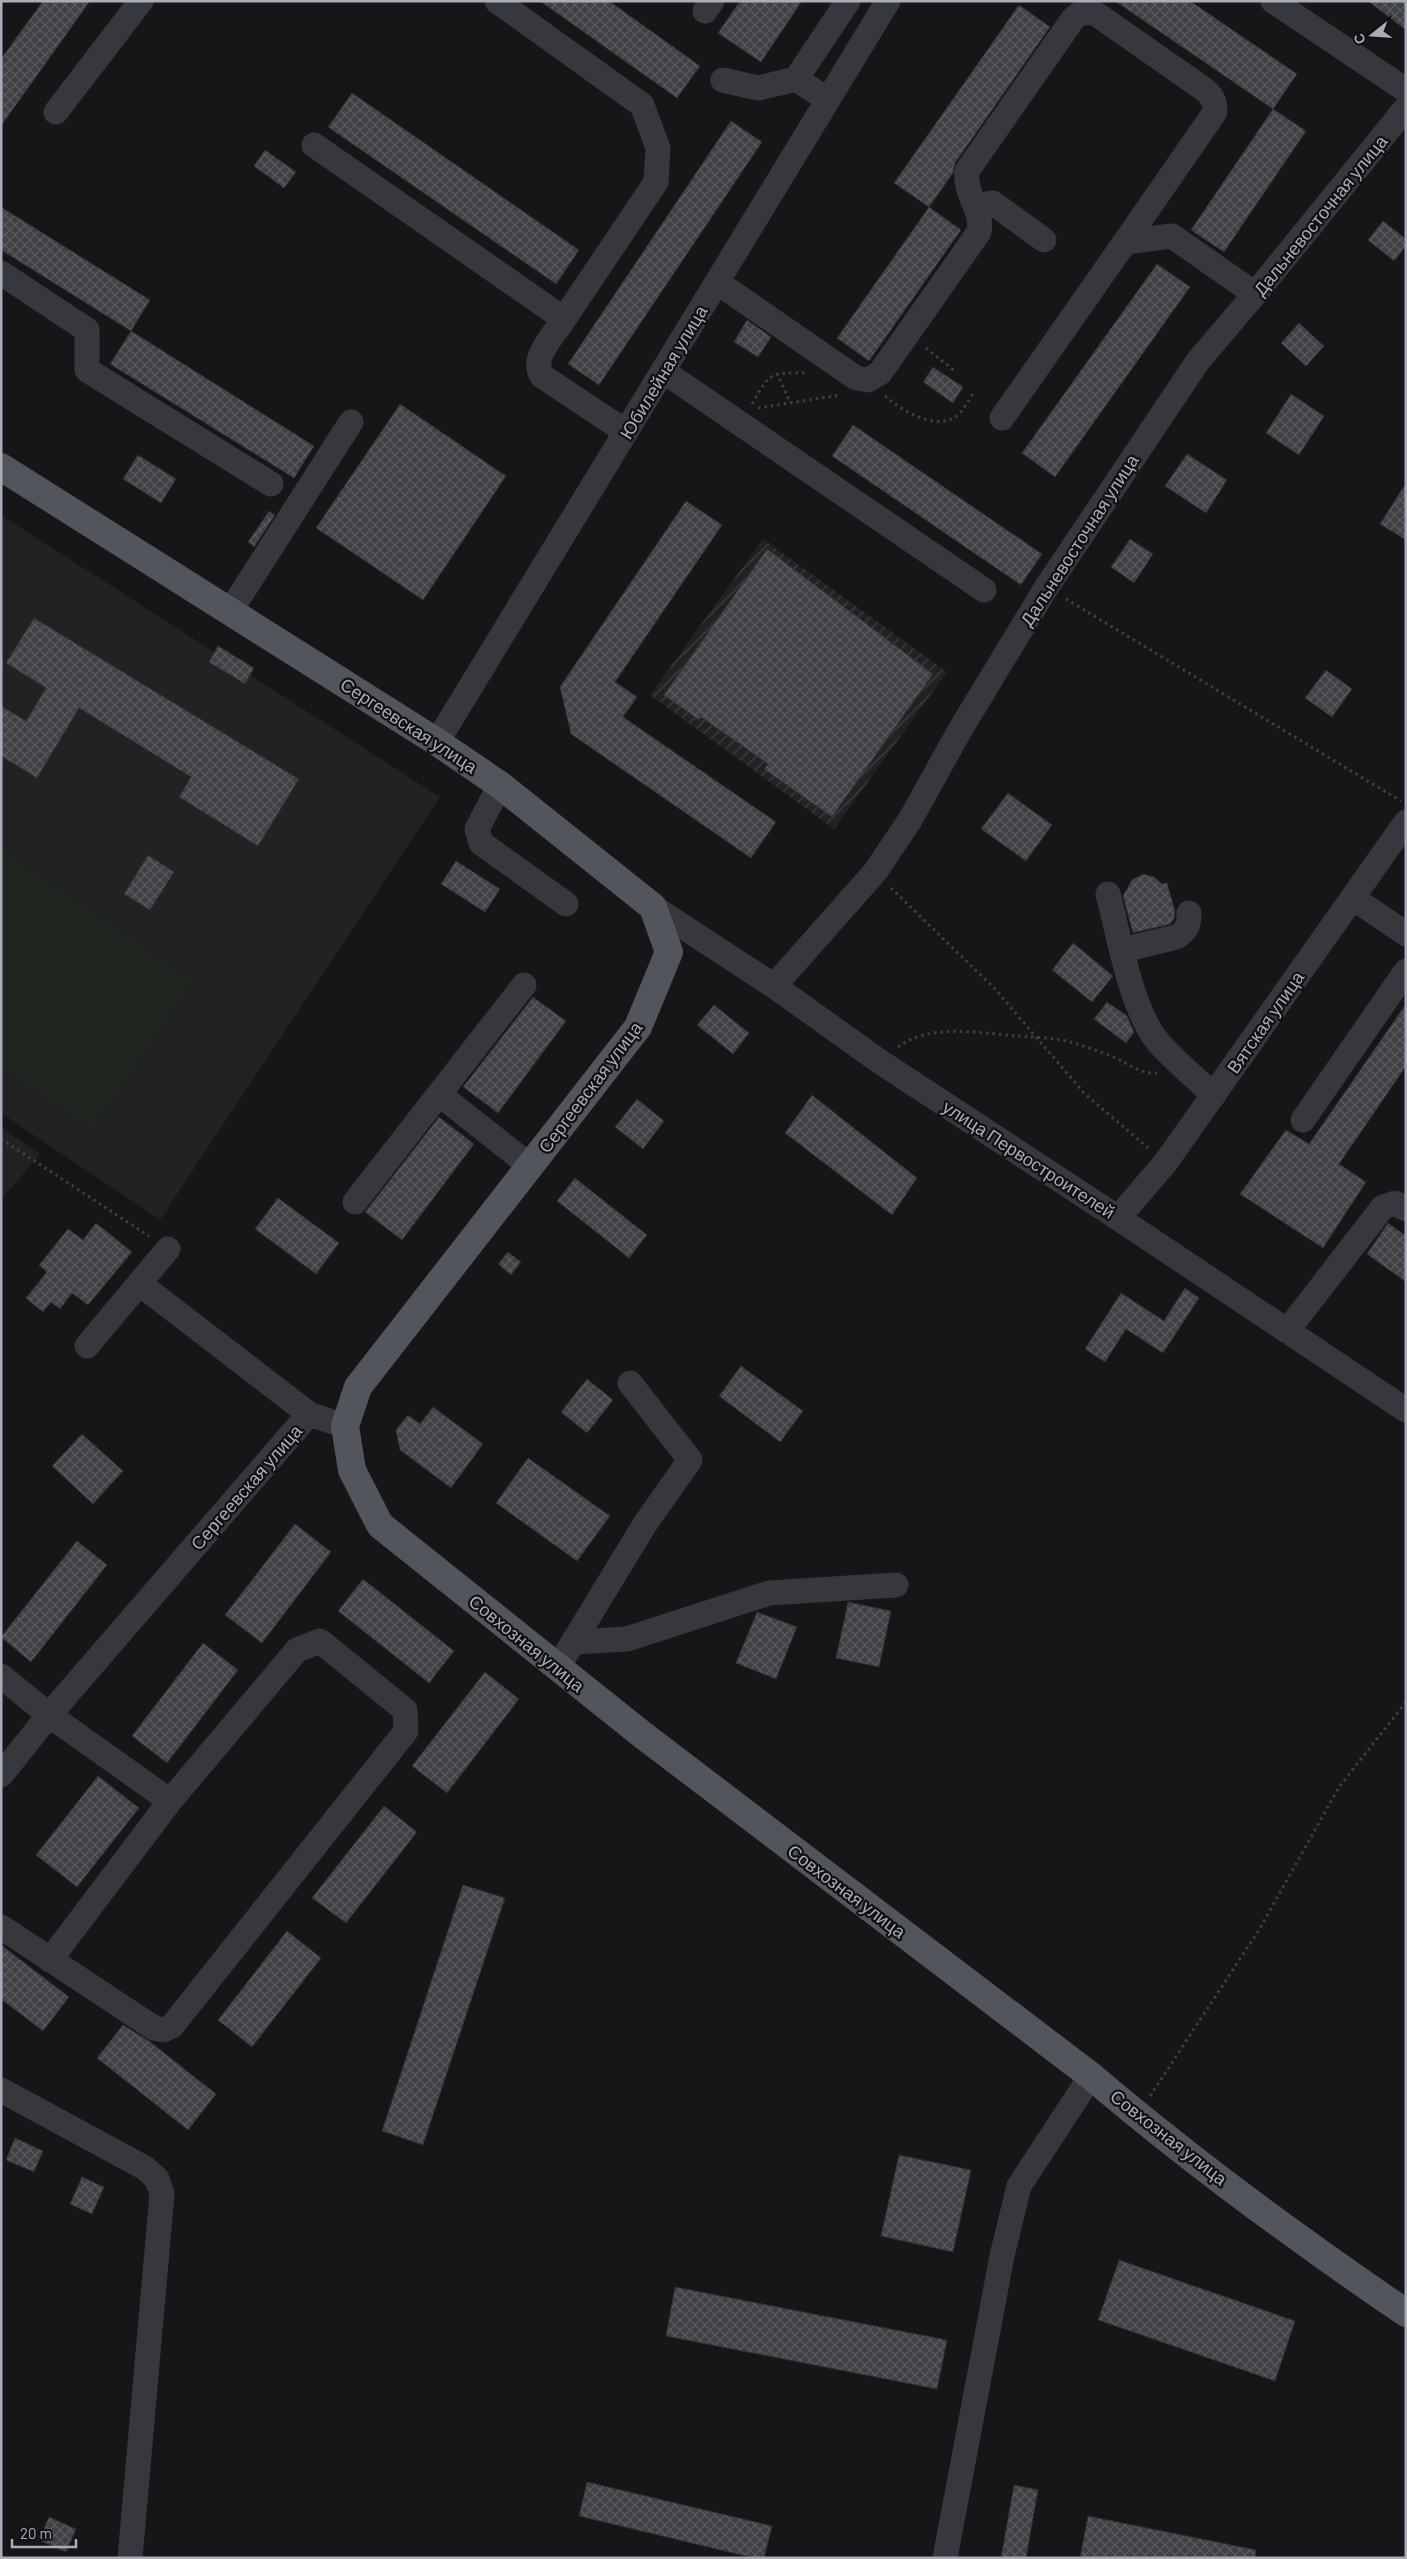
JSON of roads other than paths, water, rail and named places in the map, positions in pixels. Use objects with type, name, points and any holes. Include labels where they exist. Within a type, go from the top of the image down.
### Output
[{"type":"main road","name":"Сергеевская улица","points":[[1,467],[437,742],[500,785],[653,907],[669,952],[638,1027],[358,1387],[345,1426]]},
{"type":"main road","name":"Совхозная улица","points":[[345,1426],[352,1470],[380,1525],[644,1736],[1091,2076],[1138,2115],[1324,2258],[1406,2313]]},
{"type":"street","points":[[56,112],[141,1]]},
{"type":"street","points":[[496,1],[642,105],[658,148],[656,182],[539,358],[538,370],[542,376],[626,432]]},
{"type":"street","points":[[723,80],[758,88],[796,79],[848,1]]},
{"type":"street","name":"Юбилейная улица","points":[[437,742],[888,1]]},
{"type":"street","points":[[1273,1],[1406,90]]},
{"type":"street","points":[[717,282],[862,380],[874,377],[880,373],[979,232],[981,224],[966,183],[967,171],[1073,20],[1079,14],[1092,11],[1206,90],[1215,105],[1215,112],[1002,418]]},
{"type":"street","points":[[796,79],[828,100]]},
{"type":"street","name":"Дальневосточная улица","points":[[774,986],[875,872],[910,820],[960,730],[1046,588],[1198,361],[1256,294],[1406,108]]},
{"type":"street","points":[[314,145],[564,319]]},
{"type":"street","points":[[975,206],[993,203],[1044,240]]},
{"type":"street","points":[[1125,242],[1172,236],[1256,294]]},
{"type":"street","points":[[1,273],[87,330],[87,370],[271,484]]},
{"type":"street","points":[[663,371],[984,590]]},
{"type":"street","points":[[230,610],[351,422]]},
{"type":"street","points":[[500,785],[477,829],[481,843],[566,904]]},
{"type":"street","name":"Вятская улица","points":[[1118,1218],[1166,1162],[1404,829]]},
{"type":"street","points":[[1108,894],[1134,992],[1148,1026],[1158,1041],[1214,1095]]},
{"type":"street","points":[[1353,898],[1406,934]]},
{"type":"street","name":"улица Первостроителей","points":[[653,907],[774,986],[879,1061],[1406,1410]]},
{"type":"street","points":[[1123,950],[1183,933],[1189,924],[1190,913]]},
{"type":"street","points":[[1303,1120],[1406,971]]},
{"type":"street","points":[[355,1202],[524,985]]},
{"type":"street","points":[[439,1094],[530,1166]]},
{"type":"street","points":[[1287,1331],[1384,1207],[1395,1203],[1406,1210]]},
{"type":"street","points":[[86,1346],[168,1249]]},
{"type":"street","points":[[140,1284],[308,1414]]},
{"type":"street","points":[[558,1668],[645,1524],[690,1460],[630,1383]]},
{"type":"street","name":"Сергеевская улица","points":[[1,1775],[49,1715],[308,1414],[345,1426]]},
{"type":"street","points":[[573,1642],[627,1639],[769,1593],[896,1585]]},
{"type":"street","points":[[1,1927],[50,1960],[154,2028],[163,2030],[172,2026],[406,1732],[405,1710],[320,1641],[297,1650],[170,1801],[50,1960]]},
{"type":"street","points":[[1,1676],[49,1715],[170,1801]]},
{"type":"street","points":[[944,2558],[1002,2256],[1020,2186],[1091,2076]]},
{"type":"street","points":[[1,2090],[145,2168],[157,2179],[162,2194],[130,2558]]}]
